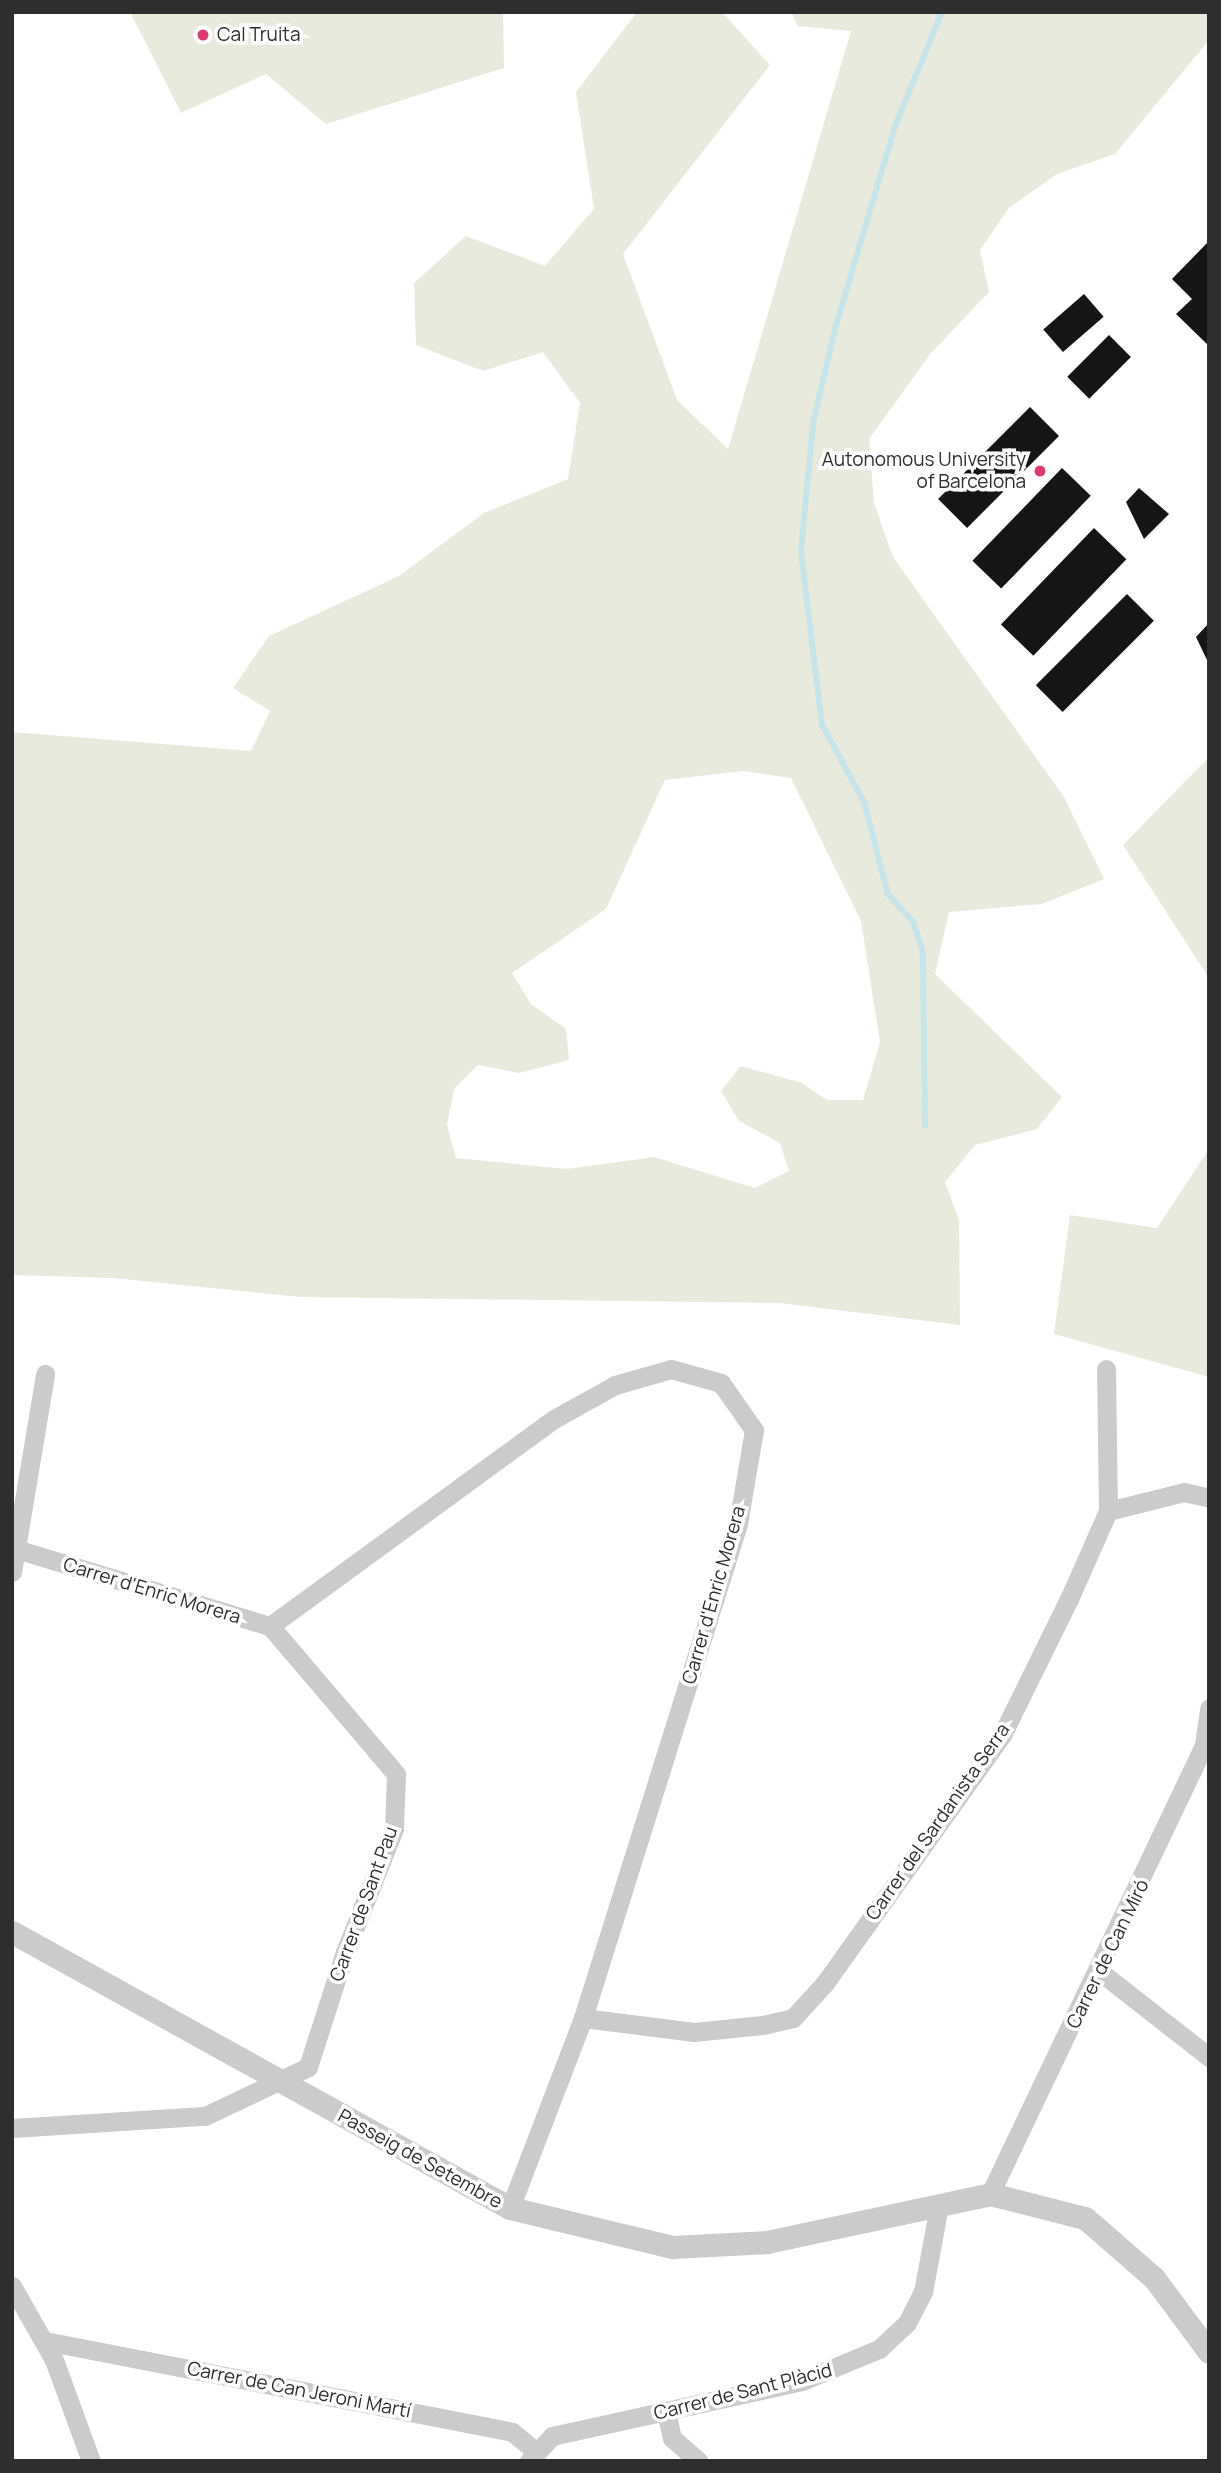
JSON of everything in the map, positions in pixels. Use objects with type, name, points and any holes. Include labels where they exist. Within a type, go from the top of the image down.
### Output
[{"type":"street","name":"Carrer d'Enric Morera","points":[[16,1549],[270,1626],[554,1419],[615,1385],[671,1369],[721,1383],[754,1430],[738,1524],[583,2018],[510,2208]]},
{"type":"street","name":"Carrer del Sardanista Serra","points":[[583,2018],[694,2032],[793,2018],[825,1983],[1002,1735],[1108,1511],[1106,1369]]},
{"type":"street","points":[[12,1572],[45,1374]]},
{"type":"street","points":[[1108,1511],[1178,1493],[1209,1480]]},
{"type":"street","points":[[1178,1493],[1209,1498]]},
{"type":"street","name":"Carrer de Sant Pau","points":[[12,2128],[205,2116],[282,2082],[308,2067],[345,1952],[394,1829],[396,1774],[270,1626]]},
{"type":"street","name":"Carrer de Can Miró","points":[[990,2194],[1099,1971],[1204,1745],[1209,1708]]},
{"type":"street","name":"Passeig de Setembre","points":[[12,1932],[510,2208],[673,2247],[767,2242],[990,2194]]},
{"type":"street","points":[[1099,1971],[1209,2057]]},
{"type":"street","points":[[990,2194],[1085,2218],[1154,2278],[1209,2352]]},
{"type":"street","name":"Carrer de Sant Plàcid","points":[[531,2455],[552,2436],[802,2381],[879,2349],[907,2323],[923,2292],[939,2206]]},
{"type":"street","points":[[12,2287],[45,2341],[90,2461]]},
{"type":"street","name":"Carrer de Can Jeroni Martí","points":[[45,2341],[512,2432],[531,2455]]},
{"type":"street","points":[[666,2412],[672,2438],[698,2461]]},
{"type":"shaded area","points":[[130,12],[503,12],[504,68],[326,124],[266,74],[181,113]]},
{"type":"shaded area","points":[[637,12],[722,12],[770,65],[623,254],[677,400],[728,449],[851,31],[798,26],[791,12],[1209,12],[1209,40],[1115,154],[1057,174],[1009,208],[980,250],[989,292],[931,353],[869,439],[874,503],[893,557],[1064,797],[1104,879],[1042,904],[949,912],[935,974],[1062,1097],[1037,1129],[975,1145],[945,1182],[959,1220],[960,1325],[780,1303],[300,1297],[113,1278],[12,1275],[12,732],[251,751],[270,711],[233,688],[269,636],[399,576],[484,513],[568,479],[580,403],[543,352],[483,371],[416,345],[414,283],[466,236],[545,266],[594,209],[576,92]],"holes":[[[743,771],[791,778],[861,921],[880,1042],[863,1100],[827,1100],[802,1083],[741,1066],[721,1091],[739,1121],[780,1143],[789,1171],[755,1188],[654,1157],[567,1169],[456,1158],[447,1125],[454,1089],[478,1065],[519,1073],[569,1060],[566,1029],[531,1004],[512,973],[606,909],[665,780]]]},
{"type":"shaded area","points":[[1209,757],[1209,978],[1123,845]]},
{"type":"shaded area","points":[[1209,1149],[1209,1377],[1054,1334],[1070,1215],[1157,1228]]},
{"type":"building","points":[[1209,241],[1209,346],[1176,314],[1192,299],[1172,279]]},
{"type":"building","points":[[1084,294],[1104,317],[1063,352],[1043,329]]},
{"type":"building","points":[[1109,335],[1131,357],[1089,399],[1067,377]]},
{"type":"building","points":[[1030,407],[1059,436],[967,528],[938,499]]},
{"type":"building","points":[[1062,468],[1091,496],[1001,589],[972,561]]},
{"type":"building","points":[[1139,488],[1169,514],[1144,539],[1126,502]]},
{"type":"building","points":[[1094,528],[1126,559],[1033,656],[1001,624]]},
{"type":"building","points":[[1127,594],[1154,621],[1063,712],[1036,685]]},
{"type":"building","points":[[1209,623],[1209,664],[1196,637]]},
{"type":"waterway","points":[[925,1126],[923,952],[913,922],[888,894],[864,802],[822,725],[801,551],[813,423],[835,329],[895,126],[942,12]]},
{"type":"place","name":"Cal Truita","points":[[203,35]]},
{"type":"place","name":"Autonomous University of Barcelona","points":[[1040,471]]}]
